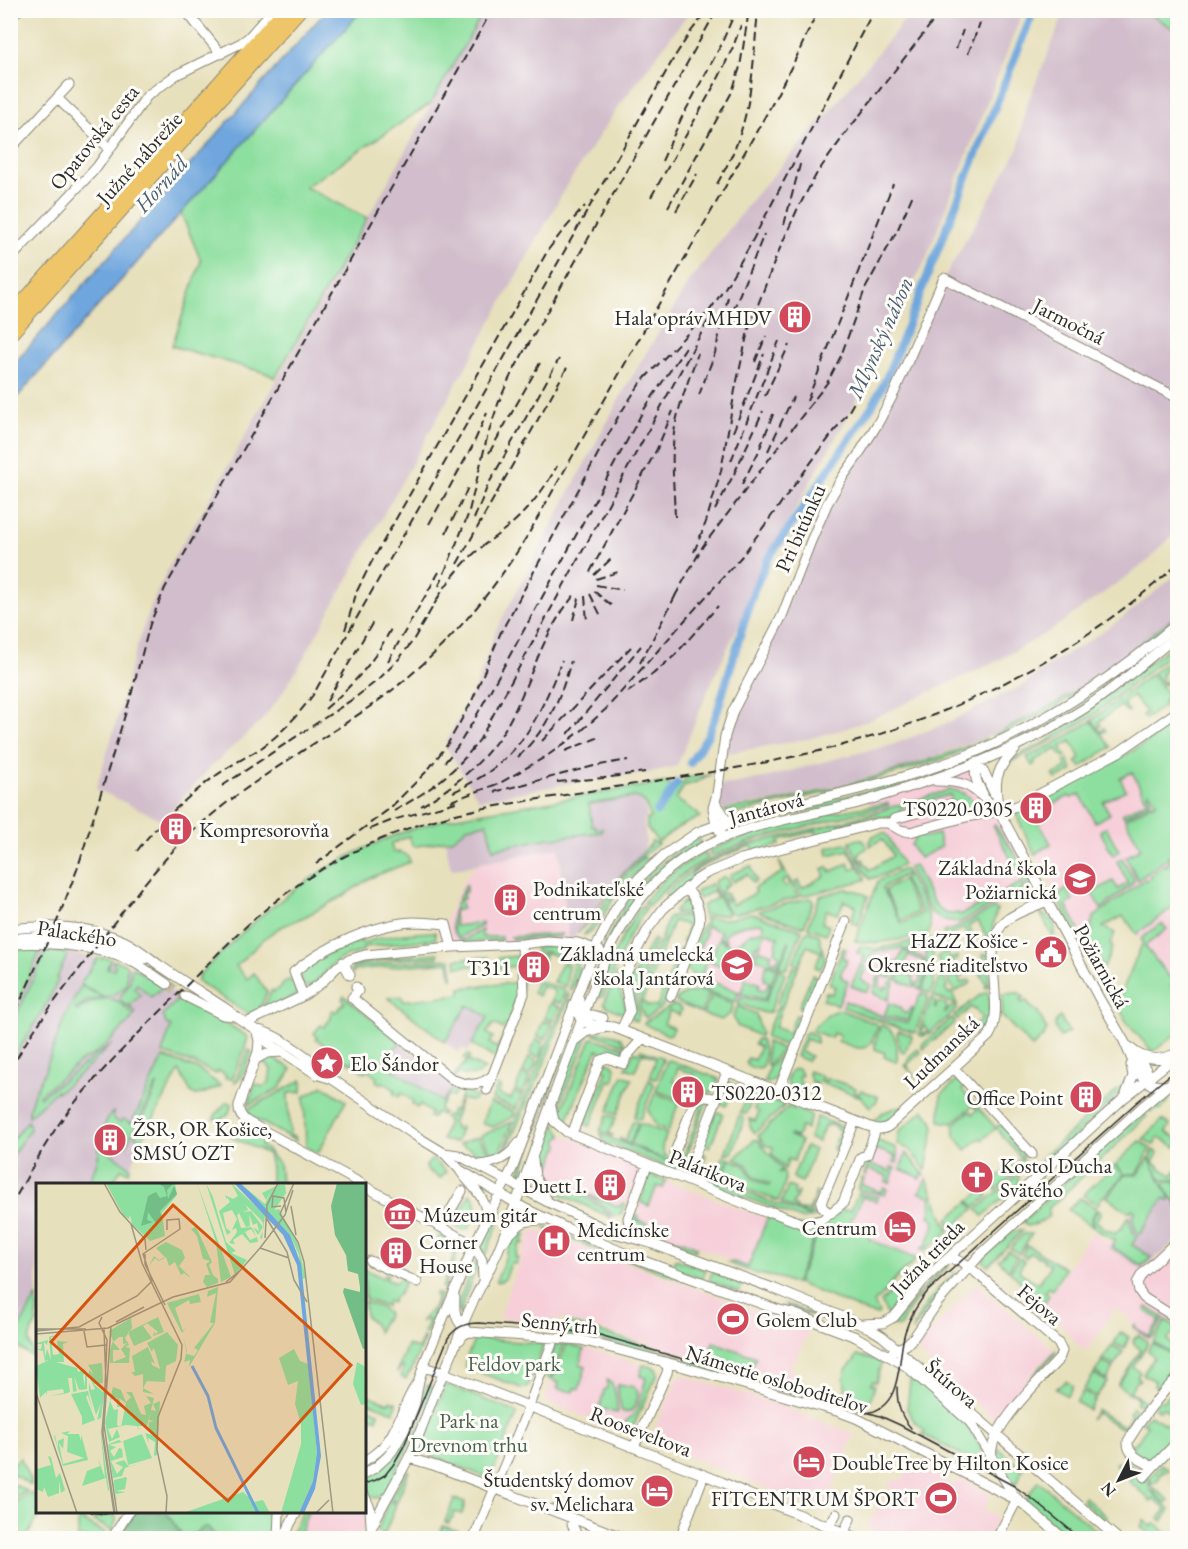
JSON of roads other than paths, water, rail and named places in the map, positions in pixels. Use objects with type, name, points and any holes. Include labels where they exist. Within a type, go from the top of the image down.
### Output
[{"type":"highway","name":"Južné nábrežie","points":[[10,317],[285,10]]},
{"type":"highway","name":"Južné nábrežie","points":[[10,334],[299,10]]},
{"type":"street","points":[[10,15],[19,10]]},
{"type":"street","points":[[185,10],[221,54]]},
{"type":"street","name":"Opatovská cesta","points":[[10,259],[92,173],[147,96],[176,75],[221,54],[248,38],[273,10]]},
{"type":"street","points":[[10,149],[69,85]]},
{"type":"street","points":[[57,98],[110,149]]},
{"type":"street","name":"Jarmočná","points":[[944,278],[1178,398]]},
{"type":"street","name":"Pri bitúnku","points":[[724,838],[716,825],[713,814],[725,736],[734,711],[782,616],[827,504],[878,423],[894,393],[944,278]]},
{"type":"street","name":"Jantárová","points":[[511,1190],[523,1139],[595,949],[627,892],[664,855],[698,832],[716,825],[905,776],[962,757],[992,744],[1052,714],[1081,696],[1139,655],[1178,623]]},
{"type":"street","name":"Jantárová","points":[[511,1190],[525,1177],[581,1017],[607,955],[638,901],[670,869],[705,846],[724,838],[753,828],[930,782],[1021,744],[1088,706],[1178,634]]},
{"type":"street","points":[[626,1058],[620,1030],[630,1011],[624,982],[626,974],[648,929],[663,909],[707,873],[741,859],[878,823],[885,822],[900,830],[910,832],[966,817],[999,812],[1027,801],[1119,752],[1178,711]]},
{"type":"street","points":[[976,764],[981,753],[992,744]]},
{"type":"street","points":[[992,800],[1002,765],[1021,744]]},
{"type":"street","points":[[962,757],[976,764],[986,775],[992,800]]},
{"type":"street","name":"Požiarnická","points":[[930,782],[966,784],[992,800],[1124,1042],[1136,1069],[1149,1080]]},
{"type":"street","points":[[715,802],[726,822],[724,838]]},
{"type":"street","points":[[891,824],[894,819],[950,804],[966,817]]},
{"type":"street","points":[[671,996],[701,916],[697,904],[686,888]]},
{"type":"street","name":"Ludmanská","points":[[876,1129],[883,1130],[889,1126],[987,1038],[993,1030],[996,1017],[994,949],[998,932],[1011,917],[1047,902]]},
{"type":"street","points":[[778,1092],[846,921]]},
{"type":"street","points":[[303,996],[294,972],[312,957],[325,950],[381,928],[412,922],[446,924],[452,947]]},
{"type":"street","name":"Palackého","points":[[10,929],[48,926],[76,928],[101,933],[135,947],[256,1030],[265,1041],[316,1074],[332,1079]]},
{"type":"street","name":"Palackého","points":[[10,939],[46,936],[73,937],[113,946],[156,963]]},
{"type":"street","points":[[246,1023],[303,996],[317,986],[331,971],[359,956],[547,941],[578,943],[607,955]]},
{"type":"street","name":"Palackého","points":[[10,944],[53,944],[104,952],[136,964],[166,984]]},
{"type":"street","points":[[486,1090],[524,996],[522,944]]},
{"type":"street","points":[[344,962],[350,975]]},
{"type":"street","points":[[581,985],[578,1008],[581,1017],[594,1025],[620,1030],[876,1129],[867,1155],[861,1157],[845,1199],[840,1207],[831,1214],[823,1208],[821,1203],[855,1121]]},
{"type":"street","points":[[594,988],[594,1006],[603,1018],[620,1030]]},
{"type":"street","points":[[357,989],[352,998],[452,1079],[474,1085],[492,1075]]},
{"type":"street","name":"Palackého","points":[[185,996],[223,1015],[235,1016]]},
{"type":"street","points":[[561,1038],[581,1017],[592,1015],[603,1018]]},
{"type":"street","points":[[256,1030],[259,1041],[256,1059],[239,1105],[242,1118],[359,1183]]},
{"type":"street","name":"Palackého","points":[[256,1030],[269,1033],[322,1068],[332,1079],[444,1153],[460,1170],[489,1186],[511,1190]]},
{"type":"street","points":[[573,1042],[590,1030],[620,1030]]},
{"type":"street","points":[[572,1134],[600,1061],[607,1058],[624,1064],[626,1058],[642,1039]]},
{"type":"street","name":"Požiarnická","points":[[1124,1042],[1135,1053],[1149,1080]]},
{"type":"street","name":"Požiarnická","points":[[1124,1042],[1133,1072],[1124,1098]]},
{"type":"street","points":[[256,1059],[267,1053],[283,1052]]},
{"type":"street","points":[[1135,1053],[1149,1059],[1178,1054]]},
{"type":"street","name":"Južná trieda","points":[[858,1322],[875,1324],[892,1319],[924,1280],[1124,1098],[1149,1080],[1178,1054]]},
{"type":"street","points":[[954,1068],[1032,1154]]},
{"type":"street","name":"Palárikova","points":[[716,1099],[700,1097],[693,1103],[675,1152],[676,1161],[681,1167],[687,1167],[692,1162],[727,1072]]},
{"type":"street","name":"Južná trieda","points":[[897,1349],[909,1343],[967,1266],[1147,1102],[1178,1077]]},
{"type":"street","points":[[1147,1102],[1150,1097],[1149,1080],[1166,1086]]},
{"type":"street","name":"Palárikova","points":[[551,1102],[554,1121],[562,1130],[647,1165],[765,1212],[772,1212],[803,1224],[822,1220],[831,1214]]},
{"type":"street","points":[[478,1165],[503,1159],[513,1152],[523,1139]]},
{"type":"street","name":"Palackého","points":[[444,1153],[458,1155],[495,1173],[524,1208],[548,1220]]},
{"type":"street","points":[[532,1157],[535,1177],[548,1202]]},
{"type":"street","points":[[637,1239],[628,1223],[630,1209],[647,1165]]},
{"type":"street","points":[[460,1170],[481,1196],[486,1208],[486,1220]]},
{"type":"street","points":[[366,1187],[474,1245],[483,1265],[483,1280]]},
{"type":"street","points":[[367,1539],[371,1527],[409,1458],[483,1280],[500,1245],[511,1212],[511,1190]]},
{"type":"street","points":[[366,1473],[382,1462],[397,1444],[404,1431],[415,1403],[423,1368],[474,1245],[495,1204],[511,1190],[531,1193],[614,1233],[637,1239],[775,1289],[858,1322],[877,1333],[911,1362]]},
{"type":"street","points":[[441,1227],[462,1191]]},
{"type":"street","points":[[500,1245],[524,1221],[548,1220],[638,1259],[840,1330],[886,1351],[897,1349]]},
{"type":"street","points":[[967,1266],[965,1251],[969,1239]]},
{"type":"street","points":[[1178,1240],[1142,1274],[1137,1283],[1142,1296],[1178,1319]]},
{"type":"street","name":"Fejova","points":[[947,1259],[959,1260],[967,1266],[1062,1351],[996,1434]]},
{"type":"street","points":[[370,1261],[417,1282]]},
{"type":"street","points":[[455,1291],[455,1314],[463,1327],[472,1332]]},
{"type":"street","points":[[456,1344],[463,1335],[472,1332]]},
{"type":"street","name":"Senný trh","points":[[472,1332],[587,1342],[664,1363]]},
{"type":"street","points":[[474,1539],[529,1406],[554,1338]]},
{"type":"street","points":[[909,1343],[907,1352],[911,1362]]},
{"type":"street","name":"Štúrova","points":[[873,1346],[906,1366],[974,1426],[1017,1500]]},
{"type":"street","name":"Štúrova","points":[[911,1362],[1117,1539]]},
{"type":"street","points":[[634,1447],[666,1376],[668,1367],[664,1363]]},
{"type":"street","name":"Námestie osloboditeľov","points":[[664,1363],[840,1412],[912,1446]]},
{"type":"street","name":"Rooseveltova","points":[[423,1368],[444,1373],[634,1447],[857,1539]]},
{"type":"street","points":[[1153,1467],[1132,1454],[1128,1441],[1145,1412],[1178,1377]]},
{"type":"street","points":[[366,1460],[376,1453],[393,1434],[419,1380]]},
{"type":"street","points":[[994,1460],[991,1448],[996,1434]]},
{"type":"street","points":[[1144,1477],[1178,1441]]},
{"type":"street","name":"Štúrova","points":[[912,1446],[1017,1500],[1063,1539]]},
{"type":"street","points":[[409,1458],[436,1466],[624,1539]]},
{"type":"street","points":[[680,1539],[704,1475]]},
{"type":"street","points":[[366,1500],[370,1508],[371,1527]]},
{"type":"street","points":[[997,1539],[1017,1500]]},
{"type":"street","points":[[119,1513],[122,1522]]},
{"type":"street","points":[[112,1539],[128,1513]]},
{"type":"street","points":[[278,1539],[279,1513]]},
{"type":"street","points":[[285,1539],[296,1513]]},
{"type":"street","points":[[830,1526],[836,1514]]},
{"type":"street","points":[[572,1518],[578,1539]]},
{"type":"street","points":[[844,1532],[850,1519]]},
{"type":"water","points":[[326,11],[361,11],[11,404],[11,367]]},
{"type":"waterway","name":"Mlynský náhon","points":[[690,763],[708,735],[717,712],[754,590],[768,559],[874,403],[886,379],[1034,10]]},
{"type":"waterway","name":"Mlynský náhon","points":[[657,812],[677,783]]},
{"type":"tunnel","points":[[167,984],[185,996]]},
{"type":"tram line","points":[[866,1413],[878,1409],[887,1402],[893,1392],[907,1326],[928,1291],[1137,1102],[1178,1068]]},
{"type":"tram line","points":[[366,1483],[385,1475],[404,1446],[448,1338],[461,1326],[479,1323],[600,1335],[880,1416],[1014,1486],[1080,1538]]},
{"type":"tram line","points":[[897,1387],[900,1409],[911,1428]]},
{"type":"tram line","points":[[98,1513],[109,1513]]},
{"type":"railway","points":[[10,1024],[58,919],[78,867],[130,699],[150,624],[165,588],[492,10]]},
{"type":"railway","points":[[137,851],[163,821],[193,793],[275,737],[313,695],[675,56],[708,10]]},
{"type":"railway","points":[[526,349],[717,10]]},
{"type":"railway","points":[[662,161],[681,119],[720,47],[736,10]]},
{"type":"railway","points":[[668,207],[732,92],[740,67],[749,10]]},
{"type":"railway","points":[[717,184],[733,153],[748,104],[758,10]]},
{"type":"railway","points":[[10,1070],[53,1003],[133,898],[191,833],[248,787],[375,703],[398,685],[441,646],[480,604],[529,533],[771,106],[818,10]]},
{"type":"railway","points":[[316,864],[389,809],[427,771],[447,745],[471,703],[501,632],[618,417],[639,385],[710,310],[725,288],[748,249],[874,10]]},
{"type":"railway","points":[[694,552],[706,522],[721,471],[748,331],[797,210],[817,173],[845,134],[942,10]]},
{"type":"railway","points":[[968,54],[980,23]]},
{"type":"railway","points":[[651,197],[719,77],[741,25]]},
{"type":"railway","points":[[956,49],[963,30]]},
{"type":"railway","points":[[784,225],[801,161]]},
{"type":"railway","points":[[676,211],[697,174]]},
{"type":"railway","points":[[807,401],[893,184]]},
{"type":"railway","points":[[675,596],[703,546],[827,383],[841,356],[865,289],[898,229],[914,192]]},
{"type":"railway","points":[[345,630],[357,591],[371,563],[548,250],[585,206]]},
{"type":"railway","points":[[733,311],[764,234]]},
{"type":"railway","points":[[451,801],[500,783],[547,756],[606,709],[742,556],[849,411],[863,386],[902,296]]},
{"type":"railway","points":[[699,395],[715,353],[728,297]]},
{"type":"railway","points":[[394,811],[441,780],[480,739],[709,319]]},
{"type":"railway","points":[[755,362],[766,336]]},
{"type":"railway","points":[[731,461],[779,341]]},
{"type":"railway","points":[[439,586],[468,515],[498,404],[529,342]]},
{"type":"railway","points":[[765,396],[789,345]]},
{"type":"railway","points":[[445,762],[474,720],[643,411],[686,347]]},
{"type":"railway","points":[[675,517],[674,433],[681,403],[698,353]]},
{"type":"railway","points":[[733,432],[764,354]]},
{"type":"railway","points":[[474,519],[488,485],[559,359]]},
{"type":"railway","points":[[489,453],[541,361]]},
{"type":"railway","points":[[457,564],[569,364]]},
{"type":"railway","points":[[768,451],[793,397]]},
{"type":"railway","points":[[590,572],[657,449],[673,411]]},
{"type":"railway","points":[[715,510],[763,411]]},
{"type":"railway","points":[[742,484],[758,453],[774,412]]},
{"type":"railway","points":[[429,524],[472,447],[487,413]]},
{"type":"railway","points":[[437,599],[452,577],[470,558],[515,521],[530,505],[545,487],[557,466]]},
{"type":"railway","points":[[446,533],[468,487]]},
{"type":"railway","points":[[594,575],[613,557]]},
{"type":"railway","points":[[10,1207],[61,1121],[104,1069],[255,918],[288,892],[334,862],[382,838],[460,813],[779,760],[861,740],[910,724],[959,705],[1052,657],[1096,629],[1178,564]]},
{"type":"railway","points":[[596,579],[621,571]]},
{"type":"railway","points":[[388,661],[439,572]]},
{"type":"railway","points":[[596,585],[623,590]]},
{"type":"railway","points":[[640,663],[679,589]]},
{"type":"railway","points":[[594,591],[614,608]]},
{"type":"railway","points":[[222,786],[356,697],[379,679],[412,642],[441,593]]},
{"type":"railway","points":[[421,806],[466,774],[495,744],[514,712],[549,633],[576,593]]},
{"type":"railway","points":[[590,594],[602,618]]},
{"type":"railway","points":[[573,620],[580,595]]},
{"type":"railway","points":[[585,596],[587,622]]},
{"type":"railway","points":[[628,692],[674,656],[718,606]]},
{"type":"railway","points":[[327,701],[374,620]]},
{"type":"railway","points":[[325,709],[362,672],[391,629]]},
{"type":"railway","points":[[568,734],[641,646]]},
{"type":"railway","points":[[542,741],[631,647]]},
{"type":"railway","points":[[453,792],[495,767],[523,738],[534,722],[562,660]]},
{"type":"railway","points":[[518,757],[552,713],[571,661]]},
{"type":"railway","points":[[565,751],[597,738]]},
{"type":"railway","points":[[494,792],[594,766],[628,760]]},
{"type":"railway","points":[[557,782],[645,772]]},
{"type":"railway","points":[[370,829],[459,801]]},
{"type":"place","name":"Hala opráv MHDV","points":[[795,317]]},
{"type":"place","name":"TS0220-0305","points":[[1036,808]]},
{"type":"place","name":"Kompresorovňa","points":[[176,829]]},
{"type":"place","name":"Základná škola Požiarnická","points":[[1080,879]]},
{"type":"place","name":"Podnikateľské centrum","points":[[510,900]]},
{"type":"place","name":"HaZZ Košice - Okresné riaditeľstvo","points":[[1051,952]]},
{"type":"place","name":"Základná umelecká škola Jantárová","points":[[737,965]]},
{"type":"place","name":"T311","points":[[534,967]]},
{"type":"place","name":"Elo Šándor","points":[[327,1063]]},
{"type":"place","name":"TS0220-0312","points":[[688,1092]]},
{"type":"place","name":"Office Point","points":[[1086,1097]]},
{"type":"place","name":"ŽSR, OR Košice, SMSÚ OZT","points":[[110,1140]]},
{"type":"place","name":"Kostol Ducha Svätého","points":[[977,1177]]},
{"type":"place","name":"Duett I.","points":[[610,1185]]},
{"type":"place","name":"Múzeum gitár","points":[[400,1214]]},
{"type":"place","name":"Centrum","points":[[900,1227]]},
{"type":"place","name":"Medicínske centrum","points":[[554,1241]]},
{"type":"place","name":"Corner House","points":[[396,1253]]},
{"type":"place","name":"Golem Club","points":[[733,1319]]},
{"type":"place","name":"DoubleTree by Hilton Kosice","points":[[809,1462]]},
{"type":"place","name":"Študentský domov sv. Melichara","points":[[657,1491]]},
{"type":"place","name":"FITCENTRUM ŠPORT","points":[[941,1498]]},
{"type":"water label","name":"Hornád","points":[[161,184]]},
{"type":"park label","name":"Feldov park","points":[[514,1363]]},
{"type":"park label","name":"Park na Drevnom trhu","points":[[469,1432]]}]
